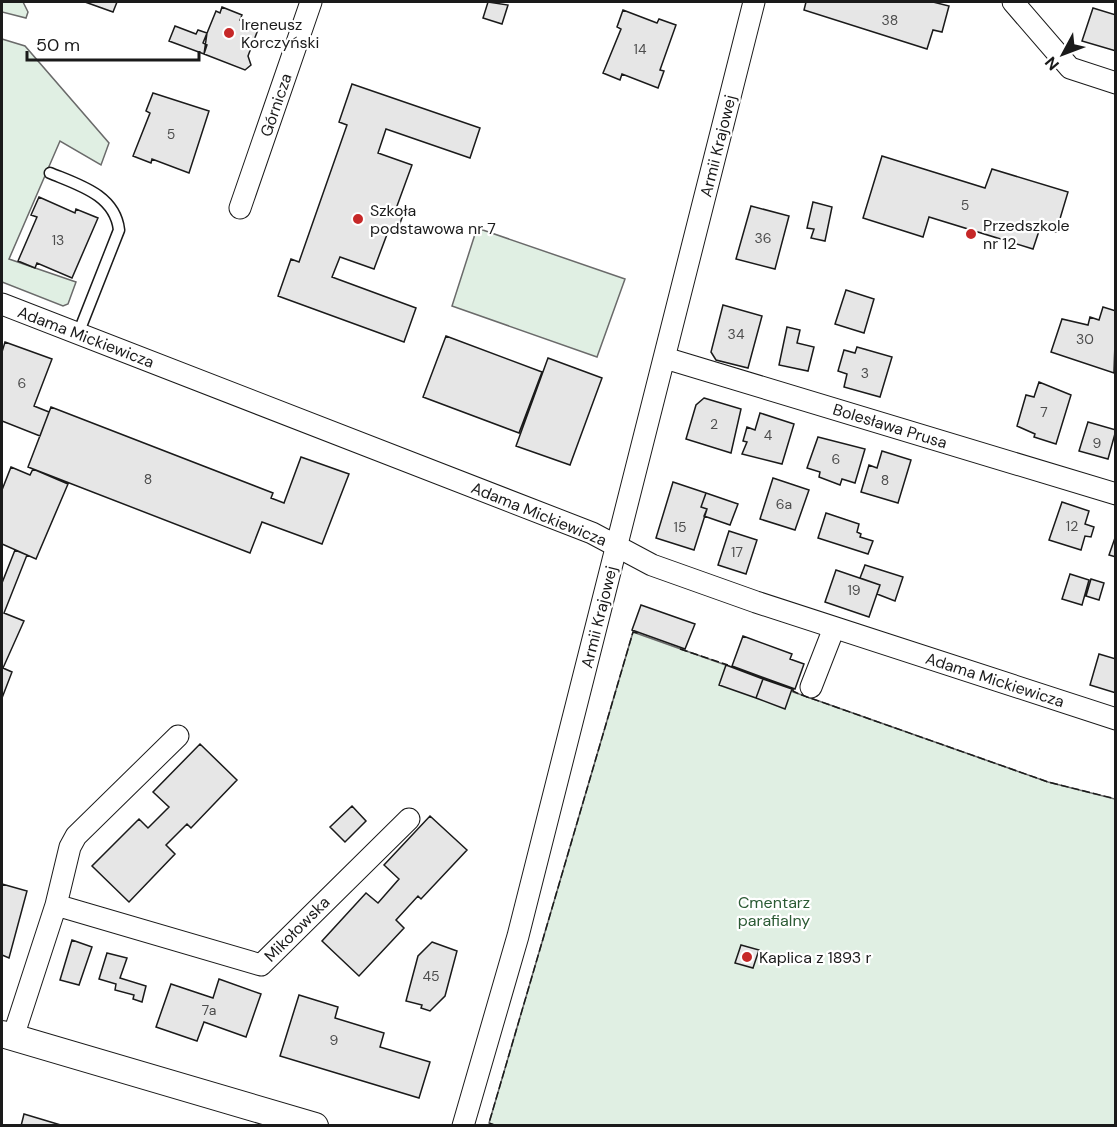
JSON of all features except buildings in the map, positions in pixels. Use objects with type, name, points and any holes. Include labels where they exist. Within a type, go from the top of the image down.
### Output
[{"type":"street","name":"Górnicza","points":[[240,208],[311,2]]},
{"type":"street","name":"Armii Krajowej","points":[[462,1125],[518,936],[754,2]]},
{"type":"street","points":[[1013,2],[1070,68],[1116,83]]},
{"type":"street","name":"Adama Mickiewicza","points":[[2,304],[592,533],[652,566],[1116,719]]},
{"type":"street","name":"Bolesława Prusa","points":[[665,358],[1116,494]]},
{"type":"street","points":[[811,687],[834,627]]},
{"type":"street","points":[[178,736],[76,836],[70,847],[56,905],[7,1035],[315,1125]]},
{"type":"street","name":"Mikołowska","points":[[56,905],[261,965],[408,819]]},
{"type":"lane","points":[[50,173],[86,187],[107,202],[117,215],[119,230],[78,334]]},
{"type":"green space","points":[[2,2],[23,2],[28,12],[26,18],[2,12]]},
{"type":"green space","points":[[2,39],[25,46],[109,143],[101,165],[60,141],[9,259],[76,282],[68,304],[63,306],[2,282]]},
{"type":"green space","points":[[477,228],[625,279],[597,357],[452,306]]},
{"type":"green space","name":"Cmentarz parafialny","points":[[633,632],[793,689],[793,692],[1048,782],[1115,799],[1115,1125],[497,1126],[489,1123]]},
{"type":"fence","points":[[497,1126],[489,1123],[633,632],[638,633]]},
{"type":"fence","points":[[680,649],[728,665]]},
{"type":"fence","points":[[793,689],[799,694],[1048,782],[1116,799]]},
{"type":"place","name":"Ireneusz Korczyński","points":[[229,33]]},
{"type":"place","name":"Szkoła podstawowa nr 7","points":[[358,219]]},
{"type":"place","name":"Przedszkole nr 12","points":[[971,234]]},
{"type":"place","name":"Kaplica z 1893 r","points":[[747,957]]}]
